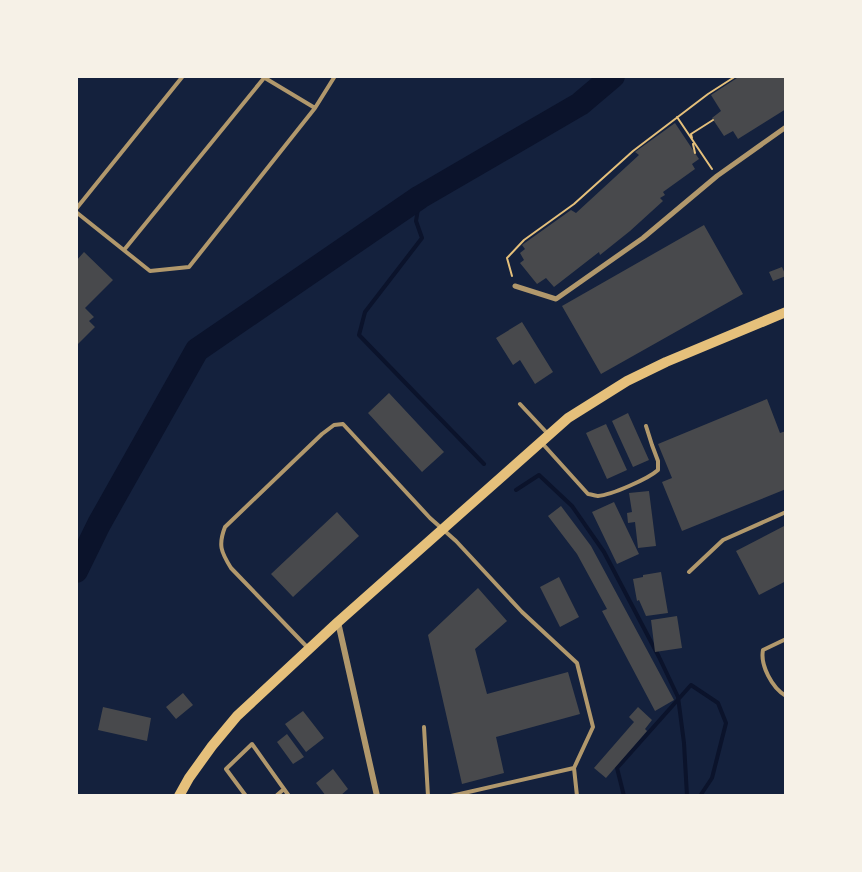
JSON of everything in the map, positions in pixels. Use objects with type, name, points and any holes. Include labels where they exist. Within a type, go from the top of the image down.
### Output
[{"type":"main road","points":[[179,795],[206,754],[237,716],[338,622],[568,418],[627,381],[666,362],[786,312]]},
{"type":"street","points":[[515,286],[556,299],[644,238],[717,176],[786,126]]},
{"type":"street","points":[[338,622],[377,795]]},
{"type":"lane","points":[[183,76],[76,211],[150,272],[189,267],[315,108],[335,76]]},
{"type":"lane","points":[[124,250],[263,77],[315,108]]},
{"type":"lane","points":[[520,404],[588,494],[598,496],[639,481],[658,470],[658,461],[646,426]]},
{"type":"lane","points":[[309,649],[231,568],[222,554],[220,539],[225,527],[322,434],[334,425],[343,424],[430,518],[456,541],[522,612],[577,663],[593,727],[574,768],[577,795]]},
{"type":"lane","points":[[689,572],[723,540],[786,512]]},
{"type":"lane","points":[[786,639],[763,650],[762,657],[768,676],[780,693],[786,696]]},
{"type":"lane","points":[[424,727],[428,795]]},
{"type":"lane","points":[[246,795],[226,769],[252,744],[289,795]]},
{"type":"lane","points":[[452,795],[574,768]]},
{"type":"lane","points":[[276,795],[284,789]]},
{"type":"path","points":[[515,286],[507,258],[524,240],[574,204],[633,151],[708,94],[736,76]]},
{"type":"path","points":[[677,117],[717,176]]},
{"type":"path","points":[[695,153],[691,134],[713,120]]},
{"type":"building","points":[[740,76],[786,76],[786,109],[738,139],[733,131],[724,136],[712,118],[721,111],[711,95]]},
{"type":"building","points":[[675,123],[699,159],[692,164],[695,169],[663,192],[665,195],[660,198],[663,201],[600,255],[599,252],[554,287],[546,278],[537,284],[520,263],[524,260],[520,253],[525,249],[522,245],[571,210],[576,213],[639,155],[635,152]]},
{"type":"building","points":[[704,225],[743,294],[601,374],[562,306]]},
{"type":"building","points":[[84,252],[113,280],[85,308],[94,317],[89,321],[95,327],[76,346],[76,261]]},
{"type":"building","points":[[782,267],[786,276],[773,281],[769,272]]},
{"type":"building","points":[[522,322],[553,372],[535,384],[520,360],[513,365],[496,338]]},
{"type":"building","points":[[389,393],[444,452],[422,472],[368,413]]},
{"type":"building","points":[[767,399],[780,433],[786,431],[786,489],[682,531],[662,482],[672,478],[658,444]]},
{"type":"building","points":[[628,413],[649,460],[633,467],[612,421]]},
{"type":"building","points":[[606,424],[627,470],[607,479],[586,433]]},
{"type":"building","points":[[649,491],[656,546],[638,548],[635,522],[628,523],[627,513],[632,512],[629,493]]},
{"type":"building","points":[[614,502],[639,554],[617,564],[592,512]]},
{"type":"building","points":[[561,506],[591,546],[674,700],[655,711],[602,611],[607,609],[577,554],[548,516]]},
{"type":"building","points":[[337,512],[359,536],[293,597],[271,574]]},
{"type":"building","points":[[786,525],[786,581],[759,595],[736,551]]},
{"type":"building","points":[[661,572],[668,613],[646,616],[639,600],[637,601],[633,579]]},
{"type":"building","points":[[559,577],[579,617],[560,627],[540,587]]},
{"type":"building","points":[[478,588],[507,621],[475,649],[487,694],[568,672],[580,714],[496,737],[504,773],[462,784],[428,635]]},
{"type":"building","points":[[677,616],[682,648],[655,652],[651,620]]},
{"type":"building","points":[[183,693],[193,705],[176,719],[166,707]]},
{"type":"building","points":[[103,707],[151,718],[147,741],[98,730]]},
{"type":"building","points":[[638,707],[652,720],[645,729],[647,731],[606,778],[594,768],[634,722],[629,717]]},
{"type":"building","points":[[303,711],[324,738],[306,752],[285,724]]},
{"type":"building","points":[[287,734],[304,757],[293,764],[277,742]]},
{"type":"building","points":[[333,769],[348,789],[340,796],[326,796],[316,783]]},
{"type":"waterway","points":[[76,571],[99,524],[197,350],[420,197],[580,104],[613,76]]},
{"type":"waterway","points":[[420,197],[416,221],[422,238],[365,312],[359,335],[484,464]]},
{"type":"waterway","points":[[516,490],[539,475],[572,506],[604,552],[678,697],[684,743],[687,796]]},
{"type":"waterway","points":[[624,796],[617,768],[691,685],[718,703],[726,723],[712,778],[700,796]]}]
